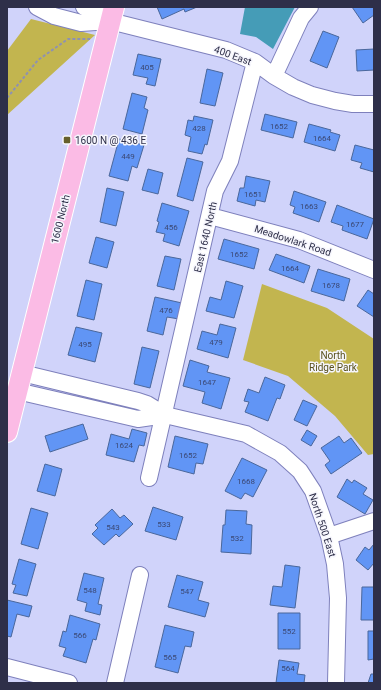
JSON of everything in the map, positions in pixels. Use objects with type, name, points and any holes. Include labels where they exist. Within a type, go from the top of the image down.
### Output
[{"type":"main road","name":"1600 North","points":[[7,432],[112,14]]},
{"type":"street","name":"400 East","points":[[37,7],[54,16],[80,23],[112,14]]},
{"type":"street","name":"400 East","points":[[84,7],[112,14],[226,50],[255,62],[274,76],[293,87],[312,95],[353,104],[374,104]]},
{"type":"street","points":[[274,76],[301,18],[310,7]]},
{"type":"street","name":"East 1640 North","points":[[149,478],[216,191],[230,161],[255,62]]},
{"type":"street","name":"Meadowlark Road","points":[[210,216],[299,240],[374,270]]},
{"type":"street","name":"North 500 East","points":[[20,382],[138,401],[147,404],[164,415],[246,434],[280,453],[300,471],[314,491],[329,536],[335,564],[338,598],[336,683]]},
{"type":"street","points":[[329,536],[374,521]]},
{"type":"street","points":[[115,683],[140,575]]},
{"type":"street","points":[[7,668],[69,683]]},
{"type":"path","points":[[7,98],[38,60],[68,39],[90,39]]},
{"type":"green space","points":[[31,19],[95,35],[7,115],[7,51]]},
{"type":"green space","name":"North Ridge Park","points":[[262,284],[327,308],[374,339],[374,454],[368,455],[335,416],[288,376],[243,360]]},
{"type":"water","points":[[245,7],[295,7],[273,49],[256,37],[240,34]]},
{"type":"building","points":[[157,7],[197,7],[185,12],[184,9],[162,19]]},
{"type":"building","points":[[352,7],[374,7],[374,15],[363,23]]},
{"type":"building","points":[[323,31],[339,37],[327,68],[310,61]]},
{"type":"building","points":[[374,49],[374,70],[357,71],[356,50]]},
{"type":"building","points":[[138,54],[161,59],[155,86],[146,84],[148,78],[133,75]]},
{"type":"building","points":[[207,69],[223,73],[215,106],[200,103]]},
{"type":"building","points":[[132,93],[147,97],[144,108],[148,110],[142,134],[123,129]]},
{"type":"building","points":[[265,114],[297,122],[293,138],[261,130]]},
{"type":"building","points":[[194,116],[213,120],[207,145],[205,144],[202,154],[188,151],[191,137],[185,135],[188,120],[193,121]]},
{"type":"building","points":[[309,124],[331,130],[330,132],[340,135],[335,151],[304,142]]},
{"type":"building","points":[[119,139],[144,145],[137,168],[132,166],[128,181],[109,176]]},
{"type":"building","points":[[355,145],[374,150],[374,172],[360,168],[362,163],[351,160]]},
{"type":"building","points":[[187,158],[203,162],[193,201],[177,196]]},
{"type":"building","points":[[148,169],[163,173],[158,194],[142,190]]},
{"type":"building","points":[[246,176],[270,181],[265,202],[256,200],[255,206],[237,201],[240,188],[244,188]]},
{"type":"building","points":[[107,188],[124,192],[116,226],[100,222]]},
{"type":"building","points":[[294,191],[326,202],[319,222],[293,213],[295,207],[290,205]]},
{"type":"building","points":[[162,203],[189,211],[179,246],[163,241],[165,234],[156,232],[159,222],[157,221]]},
{"type":"building","points":[[337,205],[374,219],[367,239],[342,230],[343,226],[331,222]]},
{"type":"building","points":[[96,237],[114,242],[107,268],[89,263]]},
{"type":"building","points":[[224,239],[259,249],[254,269],[218,259]]},
{"type":"building","points":[[276,254],[310,266],[304,283],[269,270]]},
{"type":"building","points":[[165,256],[181,259],[174,290],[157,286]]},
{"type":"building","points":[[318,269],[350,279],[344,301],[311,291]]},
{"type":"building","points":[[86,280],[102,284],[94,320],[77,316]]},
{"type":"building","points":[[226,281],[243,286],[234,318],[206,311],[210,297],[221,300]]},
{"type":"building","points":[[368,290],[374,294],[374,317],[357,306]]},
{"type":"building","points":[[155,297],[182,303],[179,319],[167,317],[163,335],[147,331]]},
{"type":"building","points":[[220,324],[236,328],[228,358],[197,349],[202,331],[217,335]]},
{"type":"building","points":[[76,327],[102,333],[95,362],[68,355]]},
{"type":"building","points":[[142,347],[159,351],[150,388],[134,384]]},
{"type":"building","points":[[190,360],[209,366],[207,372],[230,378],[221,409],[202,403],[205,392],[183,386]]},
{"type":"building","points":[[265,377],[285,385],[280,399],[277,398],[268,421],[245,412],[249,402],[244,401],[248,389],[259,393]]},
{"type":"building","points":[[303,400],[317,406],[307,426],[294,420]]},
{"type":"building","points":[[83,424],[88,439],[50,452],[45,436]]},
{"type":"building","points":[[132,429],[147,433],[144,446],[139,445],[134,462],[106,455],[111,434],[129,439]]},
{"type":"building","points":[[307,430],[317,436],[311,446],[301,440]]},
{"type":"building","points":[[175,436],[208,444],[203,464],[196,463],[194,474],[168,467]]},
{"type":"building","points":[[339,436],[344,443],[351,438],[362,453],[331,474],[325,465],[330,461],[321,448]]},
{"type":"building","points":[[242,458],[267,470],[253,497],[245,493],[241,499],[225,491]]},
{"type":"building","points":[[45,464],[62,469],[55,496],[37,491]]},
{"type":"building","points":[[347,479],[352,483],[354,480],[367,488],[363,494],[373,500],[365,514],[337,497]]},
{"type":"building","points":[[153,507],[183,517],[176,540],[145,531]]},
{"type":"building","points":[[31,508],[48,513],[38,549],[21,544]]},
{"type":"building","points":[[112,509],[120,518],[124,515],[133,524],[119,537],[116,534],[104,545],[92,534],[98,528],[95,525]]},
{"type":"building","points":[[226,510],[247,511],[246,524],[252,525],[251,554],[221,552],[223,525],[225,525]]},
{"type":"building","points":[[374,544],[374,563],[368,570],[356,560],[365,547],[369,550]]},
{"type":"building","points":[[19,559],[36,564],[27,596],[13,593],[16,585],[12,584]]},
{"type":"building","points":[[285,565],[300,567],[295,608],[270,605],[273,586],[282,587]]},
{"type":"building","points":[[84,573],[104,578],[98,604],[102,605],[100,615],[85,611],[87,603],[77,600]]},
{"type":"building","points":[[177,575],[203,582],[198,600],[209,603],[205,617],[168,607]]},
{"type":"building","points":[[362,587],[374,587],[374,620],[361,620]]},
{"type":"building","points":[[7,600],[32,606],[29,617],[17,614],[11,637],[7,636]]},
{"type":"building","points":[[278,613],[300,613],[300,649],[278,649]]},
{"type":"building","points":[[70,615],[100,624],[96,640],[93,639],[86,663],[63,656],[66,648],[59,646],[63,631],[66,632]]},
{"type":"building","points":[[165,625],[194,632],[191,647],[185,646],[178,673],[155,667]]},
{"type":"building","points":[[368,631],[374,631],[374,659],[368,660]]},
{"type":"building","points":[[279,660],[299,663],[297,674],[305,675],[304,683],[276,683]]},
{"type":"building","points":[[371,674],[374,674],[374,683],[368,683]]},
{"type":"place","name":"1600 N @ 436 E","points":[[67,140]]}]
